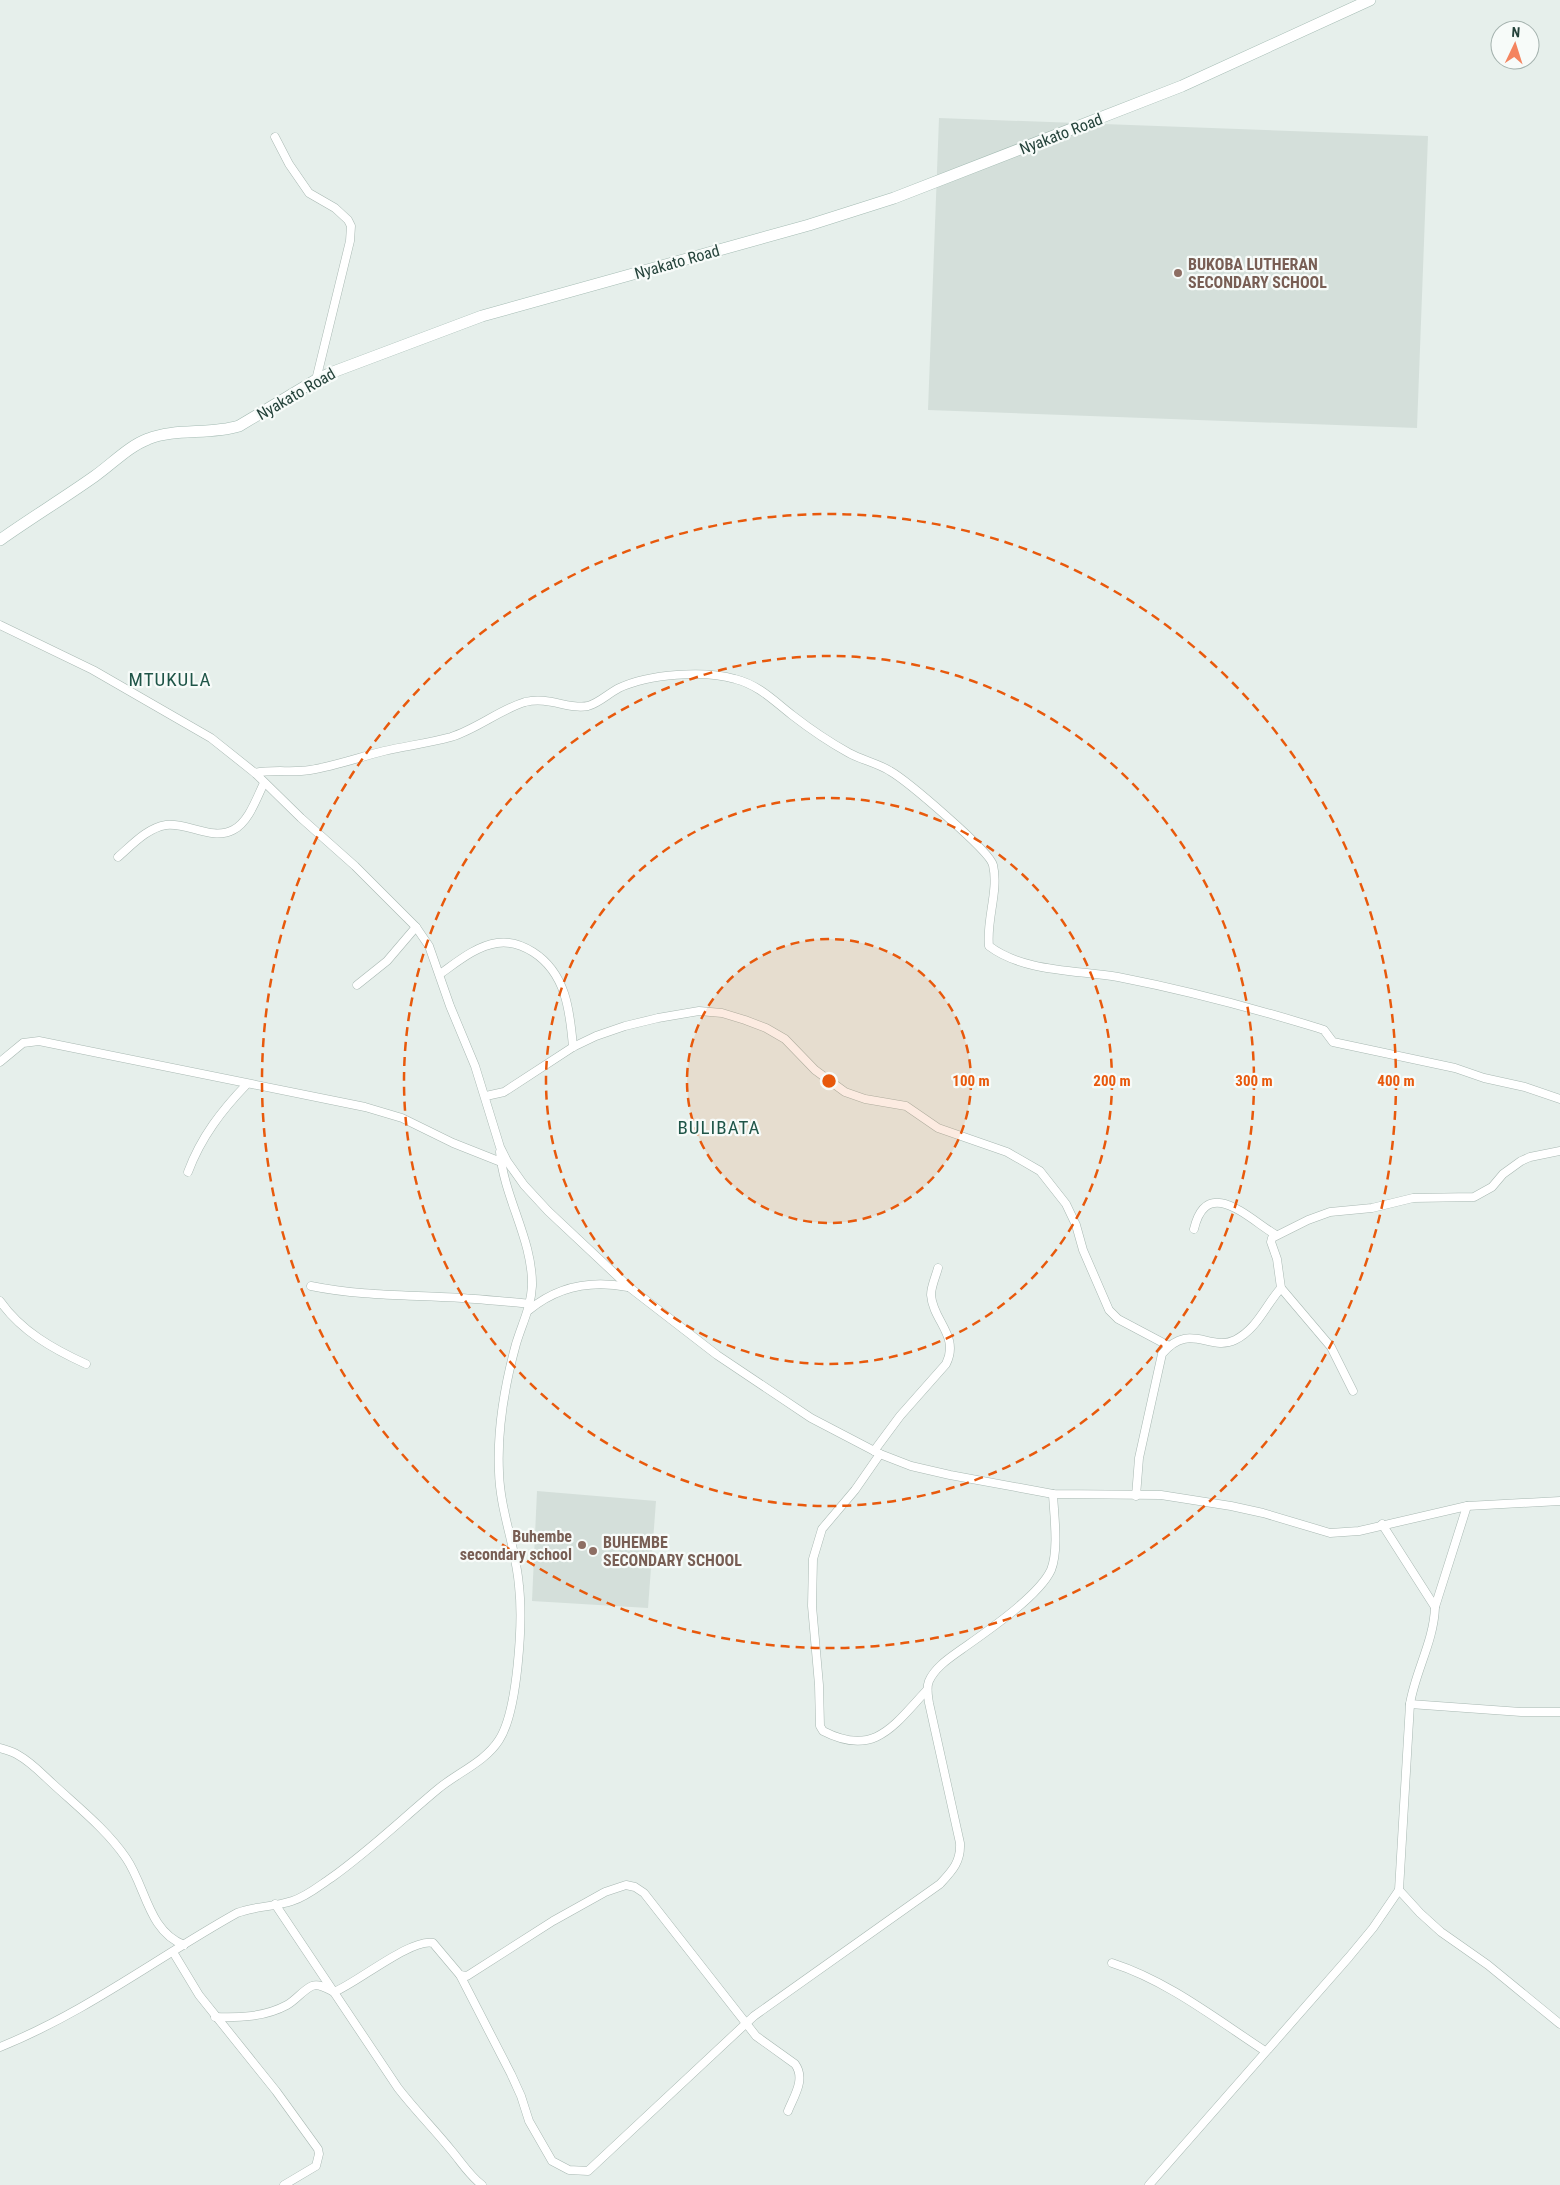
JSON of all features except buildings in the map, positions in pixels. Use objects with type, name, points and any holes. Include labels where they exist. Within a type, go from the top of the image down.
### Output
[{"type":"street","name":"Nyakato Road","points":[[0,540],[94,477],[138,444],[164,435],[227,430],[239,426],[316,380],[333,372],[482,316],[791,230],[894,198],[1182,86],[1370,0]]},
{"type":"street","points":[[275,137],[306,189],[316,198],[343,215],[351,226],[350,241],[316,380]]},
{"type":"street","points":[[0,625],[93,670],[211,738],[256,773],[264,783],[355,866],[416,927],[429,946],[486,1096],[500,1147],[504,1181],[528,1257],[532,1287],[529,1307],[511,1364],[504,1405],[499,1458],[502,1496],[519,1585],[518,1663],[513,1693],[502,1733],[490,1751],[438,1790],[364,1855],[305,1895],[292,1901],[250,1908],[238,1913],[37,2032],[0,2047]]},
{"type":"street","points":[[256,773],[312,770],[387,750],[449,738],[524,703],[553,701],[588,706],[619,688],[660,677],[732,678],[748,682],[768,695],[819,736],[850,754],[892,772],[950,820],[988,856],[994,868],[988,934],[989,946],[1003,957],[1028,964],[1117,977],[1211,999],[1324,1030],[1333,1042],[1455,1068],[1484,1078],[1525,1087],[1560,1099]]},
{"type":"street","points":[[118,857],[137,840],[164,825],[219,833],[233,831],[242,823],[264,783]]},
{"type":"street","points":[[357,984],[387,961],[416,927]]},
{"type":"street","points":[[440,974],[481,948],[496,943],[509,942],[525,946],[542,958],[556,973],[565,993],[571,1017],[574,1047]]},
{"type":"street","points":[[486,1096],[504,1092],[574,1047],[596,1036],[625,1026],[658,1018],[699,1012],[722,1013],[766,1028],[785,1039],[815,1070],[845,1092],[865,1099],[906,1106],[938,1128],[1007,1152],[1040,1171],[1066,1204],[1076,1224],[1083,1250],[1109,1310],[1118,1319],[1169,1346]]},
{"type":"street","points":[[0,1062],[23,1044],[39,1041],[247,1084],[320,1097],[402,1118],[480,1155],[501,1162]]},
{"type":"street","points":[[188,1172],[200,1146],[224,1107],[247,1084]]},
{"type":"street","points":[[500,1147],[511,1167],[530,1191],[629,1287],[717,1355],[811,1418],[877,1453],[911,1466],[1053,1494],[1161,1495],[1231,1506],[1263,1513],[1330,1533],[1360,1531],[1382,1524],[1467,1506],[1560,1501]]},
{"type":"street","points":[[1353,1391],[1331,1347],[1298,1311],[1281,1288],[1277,1259],[1271,1242],[1272,1238],[1330,1212],[1372,1208],[1414,1198],[1474,1197],[1492,1187],[1503,1174],[1521,1161],[1530,1157],[1560,1151]]},
{"type":"street","points":[[1194,1229],[1197,1218],[1202,1210],[1209,1204],[1218,1202],[1227,1204],[1249,1215],[1276,1235]]},
{"type":"street","points":[[927,1690],[883,1734],[872,1740],[859,1742],[845,1740],[823,1731],[820,1726],[819,1685],[812,1606],[813,1558],[822,1529],[855,1490],[900,1416],[946,1364],[950,1355],[949,1339],[931,1294],[938,1268]]},
{"type":"street","points":[[311,1286],[340,1292],[370,1295],[444,1297],[529,1307],[552,1294],[584,1285],[612,1284],[629,1287]]},
{"type":"street","points":[[1136,1496],[1139,1458],[1162,1354],[1175,1341],[1190,1338],[1232,1342],[1256,1324],[1271,1299],[1281,1288]]},
{"type":"street","points":[[0,1302],[35,1337],[56,1350],[86,1364]]},
{"type":"street","points":[[334,1992],[403,1953],[425,1943],[433,1943],[460,1974],[512,2074],[522,2096],[529,2121],[552,2161],[569,2170],[588,2172],[746,2022],[940,1884],[958,1863],[961,1854],[960,1842],[941,1764],[927,1690],[929,1681],[942,1665],[1011,1611],[1045,1579],[1053,1561],[1053,1494]]},
{"type":"street","points":[[1148,2185],[1350,1957],[1399,1890],[1410,1704],[1434,1619],[1435,1607],[1467,1506]]},
{"type":"street","points":[[1382,1524],[1435,1607]]},
{"type":"street","points":[[1410,1704],[1521,1712],[1560,1712]]},
{"type":"street","points":[[0,1748],[18,1755],[37,1769],[114,1843],[127,1858],[156,1921],[174,1941],[184,1945]]},
{"type":"street","points":[[460,1974],[470,1974],[553,1921],[604,1892],[626,1885],[635,1887],[644,1893],[711,1981],[756,2036],[795,2064],[800,2071],[801,2078],[788,2111]]},
{"type":"street","points":[[1399,1890],[1420,1914],[1434,1926],[1488,1965],[1560,2024]]},
{"type":"street","points":[[275,1904],[398,2088],[419,2115],[452,2151],[469,2174],[482,2185]]},
{"type":"street","points":[[173,1952],[214,2017],[276,2091],[318,2149],[319,2154],[316,2166],[284,2185]]},
{"type":"street","points":[[1112,1963],[1135,1971],[1170,1990],[1265,2051]]},
{"type":"street","points":[[214,2017],[238,2018],[257,2016],[287,2005],[316,1985],[334,1992]]},
{"type":"shaded area","name":"BUKOBA LUTHERAN SECONDARY SCHOOL","points":[[939,118],[1428,136],[1417,428],[928,410]]},
{"type":"shaded area","name":"BUHEMBE SECONDARY SCHOOL","points":[[537,1491],[656,1501],[648,1608],[532,1601]]},
{"type":"place","name":"BUKOBA LUTHERAN SECONDARY SCHOOL","points":[[1178,273]]},
{"type":"place","name":"Buhembe secondary school","points":[[582,1545]]},
{"type":"place","name":"BUHEMBE SECONDARY SCHOOL","points":[[593,1551]]},
{"type":"district","name":"MTUKULA","points":[[170,679]]},
{"type":"district","name":"BULIBATA","points":[[719,1127]]}]
